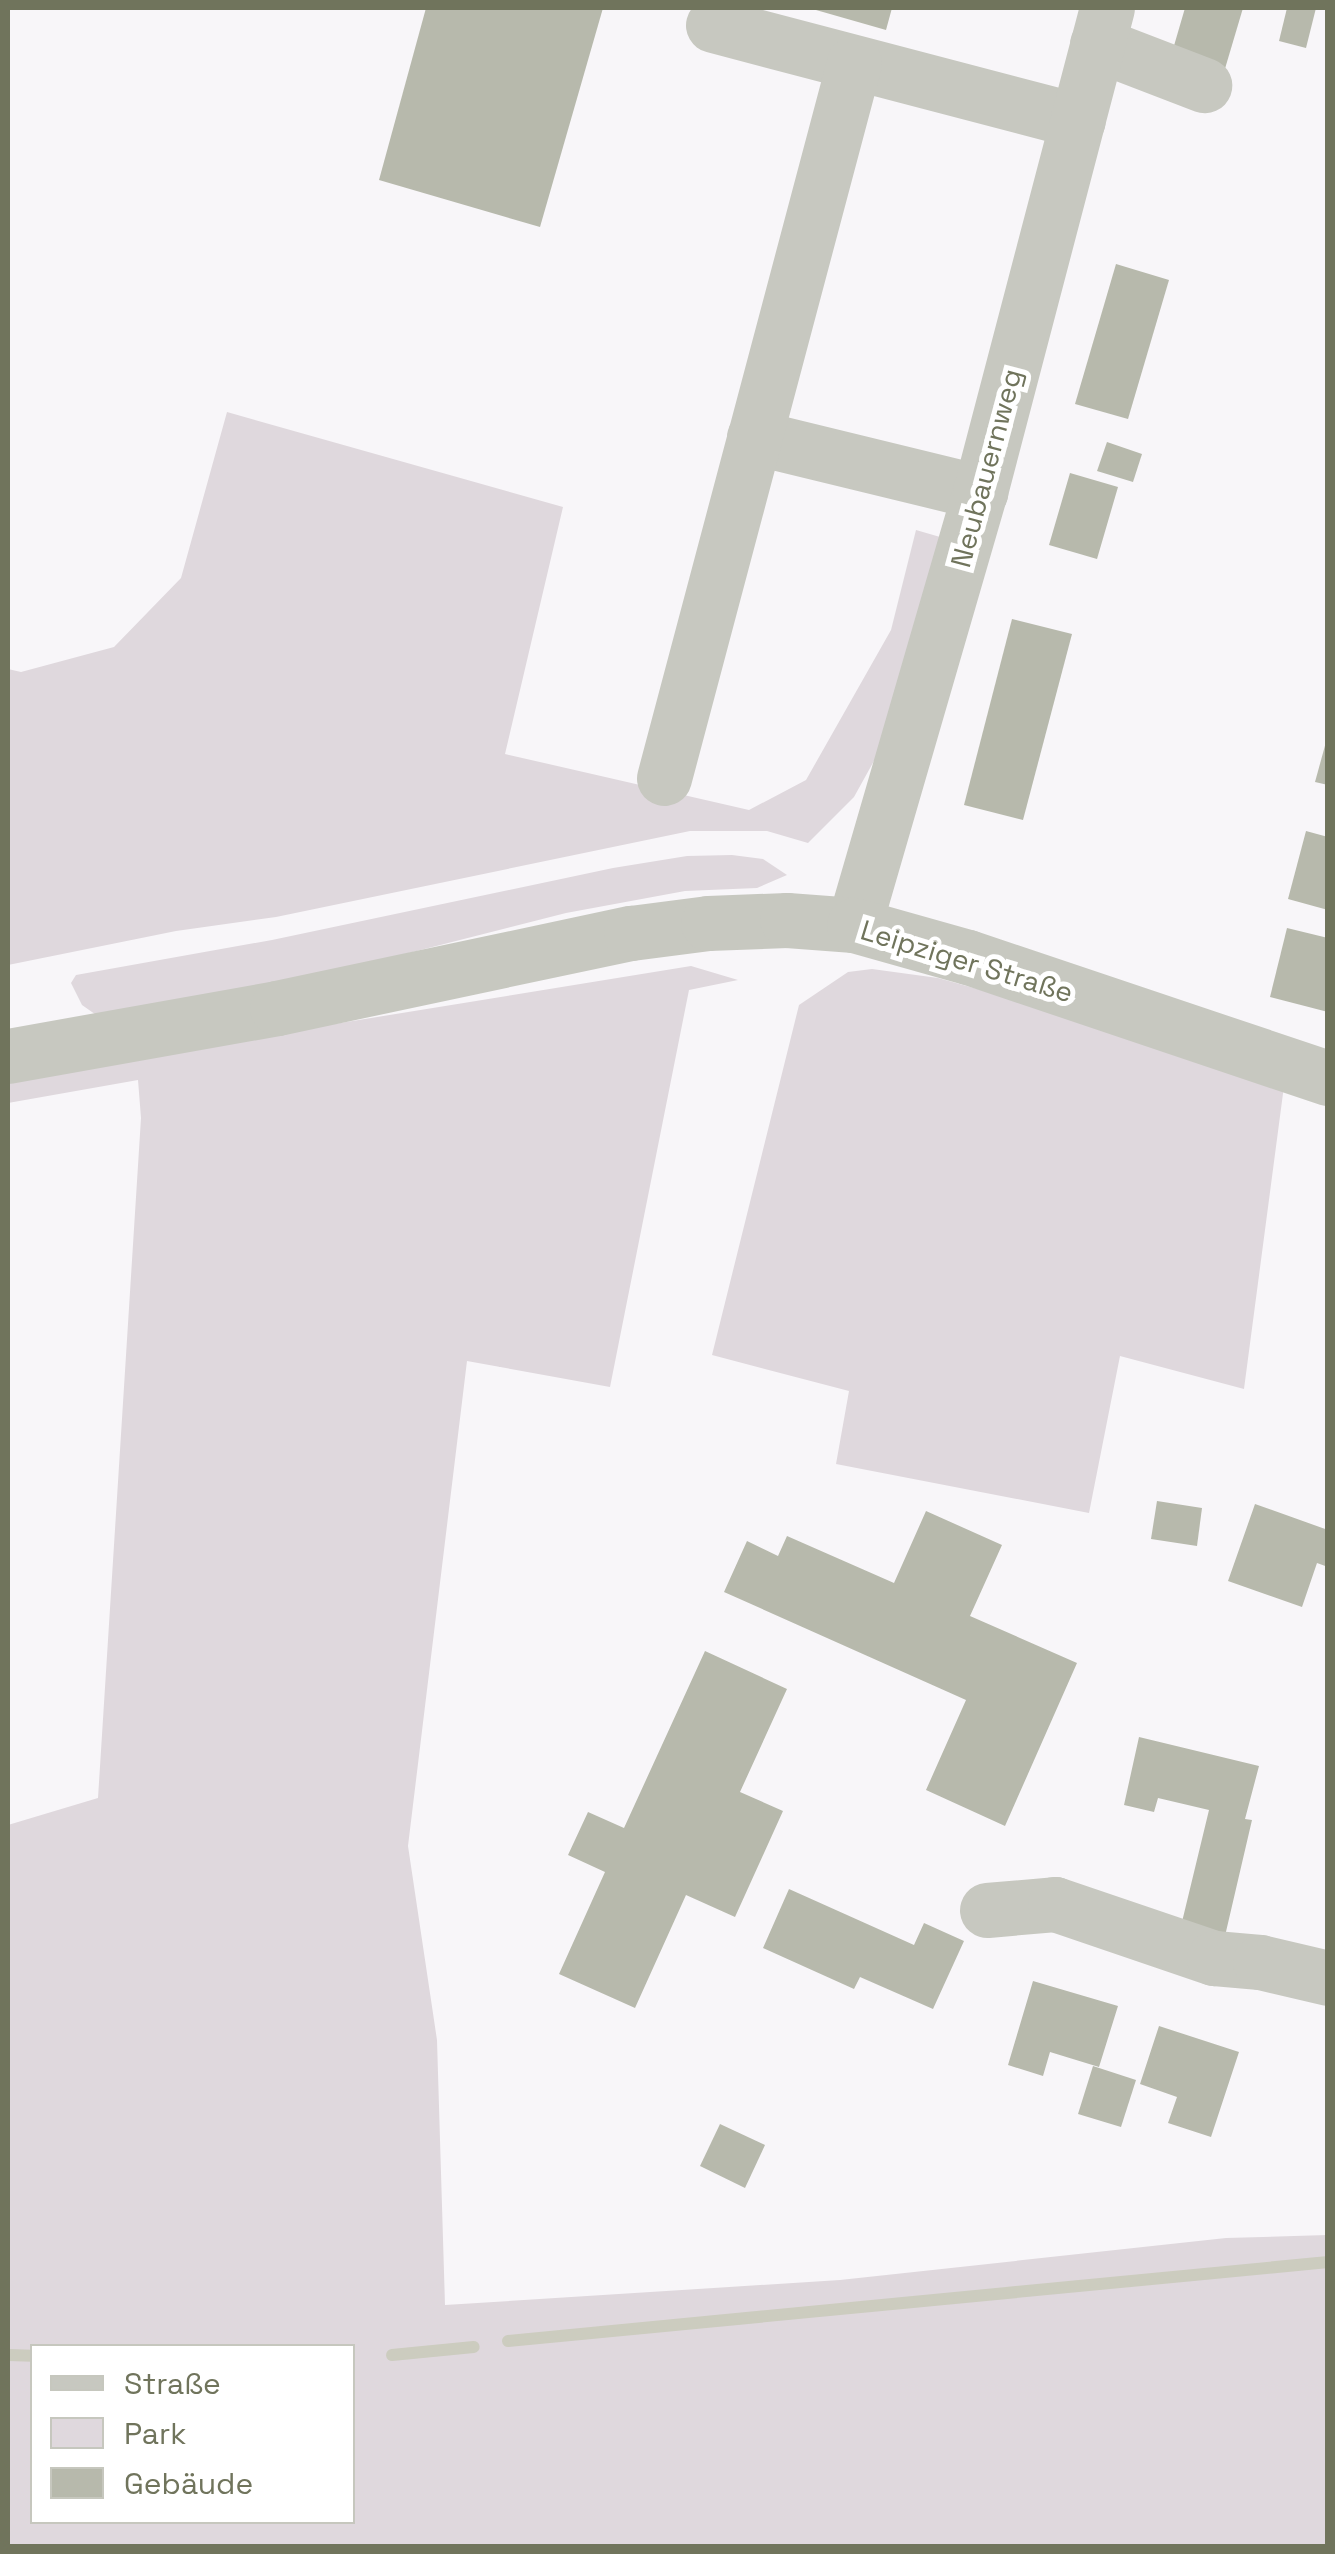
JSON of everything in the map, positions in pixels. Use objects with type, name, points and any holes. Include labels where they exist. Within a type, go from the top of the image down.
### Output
[{"type":"street","points":[[714,25],[1078,121]]},
{"type":"street","points":[[1102,26],[1204,85]]},
{"type":"street","name":"Neubauernweg","points":[[854,926],[980,492],[1102,26]]},
{"type":"street","points":[[664,778],[854,63]]},
{"type":"street","points":[[754,437],[980,492]]},
{"type":"street","name":"Leipziger Straße","points":[[8,1056],[278,1008],[631,934],[708,923],[787,920],[854,926],[968,957],[1328,1078]]},
{"type":"street","points":[[988,1910],[1054,1904],[1214,1958],[1260,1962],[1328,1978]]},
{"type":"green space","points":[[227,412],[563,507],[505,754],[749,810],[806,780],[891,630],[916,530],[947,539],[890,732],[854,797],[808,843],[767,831],[690,831],[276,917],[176,931],[8,965],[8,669],[21,672],[114,647],[181,578]]},
{"type":"green space","points":[[687,856],[763,859],[787,875],[757,888],[685,891],[566,913],[397,956],[102,1019],[82,1005],[71,983],[76,975],[272,940],[613,868]]},
{"type":"green space","points":[[691,966],[738,980],[689,990],[610,1387],[467,1361],[408,1846],[437,2040],[445,2305],[840,2280],[1226,2238],[1327,2235],[1327,2546],[8,2546],[8,1825],[98,1798],[141,1118],[138,1080],[8,1103],[8,1077]]},
{"type":"green space","points":[[872,969],[938,978],[1086,1019],[1284,1086],[1244,1389],[1120,1356],[1089,1513],[836,1464],[849,1391],[712,1355],[799,1005],[848,972]]},
{"type":"building","points":[[426,8],[603,8],[540,227],[379,180]]},
{"type":"building","points":[[809,8],[892,8],[886,30]]},
{"type":"building","points":[[1185,8],[1243,8],[1224,72],[1171,56]]},
{"type":"building","points":[[1287,8],[1316,8],[1306,48],[1279,41]]},
{"type":"building","points":[[1116,264],[1169,280],[1128,419],[1075,404]]},
{"type":"building","points":[[1107,442],[1142,454],[1133,482],[1097,471]]},
{"type":"building","points":[[1070,473],[1118,487],[1097,559],[1049,545]]},
{"type":"building","points":[[1012,619],[1072,634],[1023,820],[964,805]]},
{"type":"building","points":[[1328,742],[1328,785],[1315,782]]},
{"type":"building","points":[[1306,831],[1328,837],[1328,910],[1288,899]]},
{"type":"building","points":[[1287,928],[1328,938],[1328,1012],[1270,997]]},
{"type":"building","points":[[1157,1501],[1202,1508],[1197,1546],[1151,1539]]},
{"type":"building","points":[[1255,1504],[1328,1530],[1328,1567],[1317,1563],[1302,1607],[1228,1581]]},
{"type":"building","points":[[926,1511],[1002,1545],[970,1616],[1077,1663],[1005,1826],[926,1790],[966,1700],[724,1592],[747,1541],[778,1556],[787,1536],[894,1583]]},
{"type":"building","points":[[705,1651],[787,1689],[740,1792],[783,1811],[735,1917],[686,1895],[635,2008],[559,1974],[605,1872],[568,1855],[588,1812],[624,1828]]},
{"type":"building","points":[[1139,1737],[1259,1766],[1245,1819],[1252,1820],[1225,1936],[1181,1926],[1209,1810],[1158,1798],[1154,1812],[1124,1805]]},
{"type":"building","points":[[789,1889],[914,1945],[924,1923],[964,1941],[933,2009],[860,1977],[854,1989],[763,1948]]},
{"type":"building","points":[[1033,1981],[1118,2006],[1099,2067],[1050,2052],[1043,2076],[1008,2065]]},
{"type":"building","points":[[1159,2026],[1239,2052],[1211,2137],[1168,2123],[1177,2097],[1140,2084]]},
{"type":"building","points":[[1093,2066],[1136,2080],[1121,2127],[1078,2114]]},
{"type":"building","points":[[720,2124],[765,2145],[745,2188],[700,2166]]},
{"type":"waterway","points":[[508,2341],[1328,2262]]},
{"type":"waterway","points":[[392,2355],[474,2347]]},
{"type":"waterway","points":[[8,2355],[30,2356]]}]
